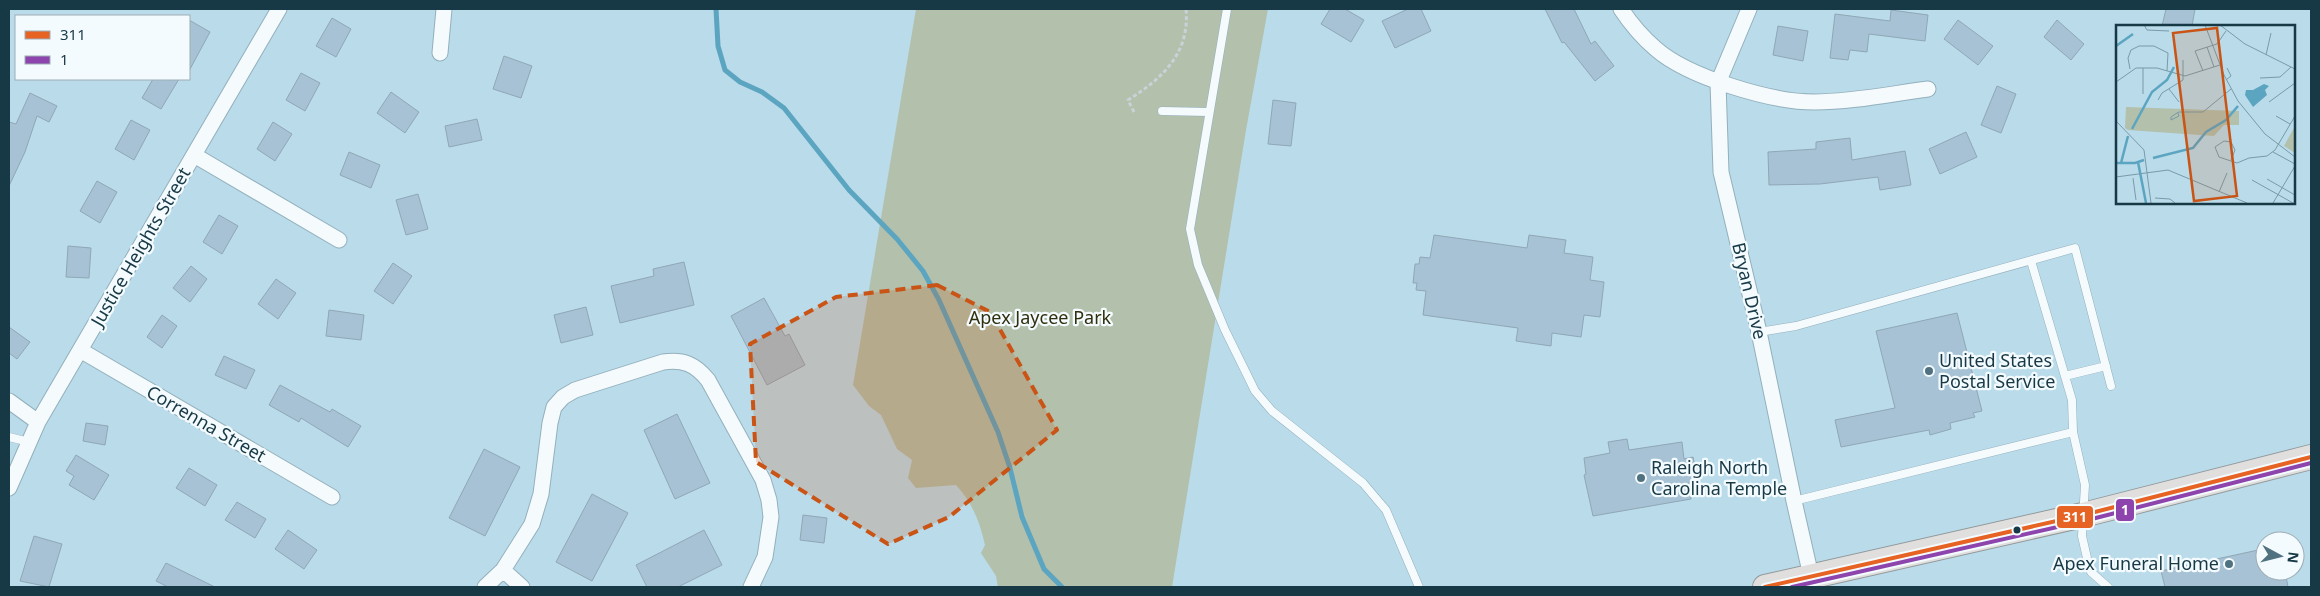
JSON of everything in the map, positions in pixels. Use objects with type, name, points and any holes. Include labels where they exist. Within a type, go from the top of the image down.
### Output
[{"type":"main road","points":[[1765,587],[2083,515],[2311,457]]},
{"type":"street","name":"Justice Heights Street","points":[[9,488],[38,422],[279,9]]},
{"type":"street","points":[[440,53],[444,9]]},
{"type":"street","points":[[1622,9],[1632,24],[1657,51],[1718,83],[1786,99],[1812,102],[1837,101],[1928,89]]},
{"type":"street","name":"Bryan Drive","points":[[1749,9],[1718,83],[1721,172],[1759,332],[1811,576]]},
{"type":"street","points":[[194,156],[339,240]]},
{"type":"street","name":"Correnna Street","points":[[80,350],[332,497]]},
{"type":"street","points":[[485,587],[503,570],[525,536],[537,510],[554,407],[563,397],[575,390],[674,360],[687,362],[700,371],[708,380],[763,480],[769,500],[769,534],[765,557],[751,587]]},
{"type":"street","points":[[9,401],[38,422]]},
{"type":"street","points":[[503,570],[522,587]]},
{"type":"lane","points":[[1227,9],[1208,112],[1190,229],[1198,265],[1225,330],[1255,391],[1272,411],[1363,483],[1386,510],[1419,587]]},
{"type":"lane","points":[[1162,111],[1208,112]]},
{"type":"lane","points":[[1759,332],[1796,326],[2075,248],[2111,386]]},
{"type":"lane","points":[[2031,261],[2072,400],[2073,432],[2086,485],[2082,536],[2087,558],[2092,572],[2108,587]]},
{"type":"lane","points":[[2065,376],[2106,366]]},
{"type":"lane","points":[[1794,501],[2073,432]]},
{"type":"lane","points":[[9,437],[29,442]]},
{"type":"path","points":[[1134,112],[1128,100],[1152,84],[1169,68],[1176,58],[1186,34],[1186,9]]},
{"type":"highlighted area","points":[[937,285],[990,312],[1057,430],[949,517],[888,544],[756,462],[750,344],[836,297]]},
{"type":"green space","name":"Apex Jaycee Park","points":[[916,9],[1268,9],[1246,130],[1172,587],[998,587],[996,576],[981,553],[985,545],[983,537],[978,520],[967,498],[956,485],[916,488],[908,478],[912,460],[897,449],[881,415],[869,406],[853,385]]},
{"type":"building","points":[[1330,9],[1345,9],[1364,20],[1351,42],[1321,24]]},
{"type":"building","points":[[1408,9],[1421,9],[1431,31],[1395,48],[1382,21]]},
{"type":"building","points":[[1545,9],[1574,9],[1591,44],[1595,41],[1614,66],[1595,81],[1564,42],[1562,43]]},
{"type":"building","points":[[2166,9],[2195,9],[2192,25],[2162,25]]},
{"type":"building","points":[[1891,10],[1928,15],[1925,41],[1869,34],[1867,52],[1850,50],[1848,60],[1830,58],[1835,14],[1890,21]]},
{"type":"building","points":[[332,18],[351,29],[336,57],[316,46]]},
{"type":"building","points":[[1958,20],[1993,46],[1978,65],[1944,39]]},
{"type":"building","points":[[2057,20],[2084,44],[2071,60],[2044,37]]},
{"type":"building","points":[[190,21],[210,32],[190,69]]},
{"type":"building","points":[[1778,26],[1808,31],[1803,61],[1773,55]]},
{"type":"building","points":[[504,56],[532,66],[521,98],[493,89]]},
{"type":"building","points":[[301,73],[320,83],[305,111],[286,100]]},
{"type":"building","points":[[152,80],[178,80],[161,109],[142,98]]},
{"type":"building","points":[[1997,86],[2016,94],[2001,133],[1981,125]]},
{"type":"building","points":[[391,92],[419,112],[405,133],[377,113]]},
{"type":"building","points":[[30,93],[57,106],[49,122],[37,116],[25,152],[9,186],[9,122],[16,124]]},
{"type":"building","points":[[1273,100],[1296,103],[1291,146],[1268,144]]},
{"type":"building","points":[[477,119],[482,140],[449,147],[445,126]]},
{"type":"building","points":[[131,120],[150,130],[134,160],[115,149]]},
{"type":"building","points":[[273,122],[292,134],[275,161],[257,149]]},
{"type":"building","points":[[1966,132],[1977,157],[1940,174],[1929,149]]},
{"type":"building","points":[[1850,138],[1852,160],[1905,151],[1911,185],[1880,190],[1878,177],[1820,184],[1769,185],[1768,152],[1816,149],[1816,142]]},
{"type":"building","points":[[349,152],[380,165],[371,188],[340,175]]},
{"type":"building","points":[[97,181],[117,192],[100,223],[80,211]]},
{"type":"building","points":[[418,194],[428,229],[406,235],[396,200]]},
{"type":"building","points":[[219,215],[238,226],[222,254],[203,242]]},
{"type":"building","points":[[1434,235],[1527,248],[1529,235],[1566,240],[1564,253],[1593,257],[1590,280],[1604,282],[1600,317],[1584,315],[1581,337],[1552,333],[1551,346],[1516,341],[1518,328],[1423,315],[1426,291],[1416,290],[1417,283],[1413,283],[1415,264],[1419,264],[1420,257],[1430,258]]},
{"type":"building","points":[[68,246],[91,248],[89,278],[66,277]]},
{"type":"building","points":[[684,262],[694,305],[620,323],[611,286],[654,276],[653,269]]},
{"type":"building","points":[[393,263],[412,276],[393,304],[374,291]]},
{"type":"building","points":[[191,266],[207,279],[190,302],[173,288]]},
{"type":"building","points":[[276,279],[296,293],[278,319],[258,304]]},
{"type":"building","points":[[764,298],[785,336],[789,334],[805,365],[767,385],[731,316]]},
{"type":"building","points":[[586,307],[593,335],[561,343],[554,315]]},
{"type":"building","points":[[329,310],[364,315],[361,340],[326,336]]},
{"type":"building","name":"United States Postal Service","points":[[1957,313],[1982,411],[1973,413],[1975,417],[1950,423],[1951,429],[1930,435],[1929,430],[1841,447],[1835,420],[1895,408],[1876,331]]},
{"type":"building","points":[[162,315],[177,326],[162,348],[147,337]]},
{"type":"building","points":[[9,327],[30,342],[17,359],[9,353]]},
{"type":"building","points":[[224,356],[255,370],[246,389],[215,375]]},
{"type":"building","points":[[280,385],[330,412],[332,409],[361,426],[348,447],[301,418],[299,422],[269,405]]},
{"type":"building","points":[[677,414],[710,483],[675,499],[644,430]]},
{"type":"building","points":[[86,423],[108,426],[105,445],[83,441]]},
{"type":"building","name":"Raleigh North Carolina Temple","points":[[1627,439],[1629,450],[1682,442],[1684,459],[1693,457],[1698,482],[1688,483],[1691,499],[1593,516],[1584,475],[1586,474],[1584,458],[1610,453],[1608,442]]},
{"type":"building","points":[[484,449],[520,467],[485,536],[449,518]]},
{"type":"building","points":[[76,455],[109,475],[94,500],[69,485],[74,476],[66,471]]},
{"type":"building","points":[[189,468],[217,485],[205,506],[176,488]]},
{"type":"building","points":[[592,494],[628,513],[592,581],[556,562]]},
{"type":"building","points":[[237,502],[266,519],[255,538],[225,520]]},
{"type":"building","points":[[803,515],[827,518],[824,543],[800,540]]},
{"type":"building","points":[[288,530],[317,550],[304,569],[275,549]]},
{"type":"building","points":[[704,530],[722,565],[678,587],[647,587],[636,565]]},
{"type":"building","points":[[34,536],[62,544],[49,587],[20,581]]},
{"type":"building","name":"Apex Funeral Home","points":[[2255,551],[2255,581],[2287,581],[2288,587],[2165,587],[2161,571]]},
{"type":"building","points":[[166,563],[215,587],[168,587],[156,581]]},
{"type":"waterway","points":[[716,9],[718,46],[725,70],[740,82],[762,92],[784,108],[849,190],[897,239],[923,271],[939,300],[998,432],[1010,468],[1022,517],[1044,569],[1062,587]]},
{"type":"transit line","name":"311","points":[[1765,587],[2083,515],[2311,457]]},
{"type":"transit line","name":"1","points":[[1792,587],[2084,521],[2311,463]]},
{"type":"place","name":"United States Postal Service","points":[[1929,371]]},
{"type":"place","name":"Raleigh North Carolina Temple","points":[[1641,478]]},
{"type":"place","name":"Apex Funeral Home","points":[[2229,564]]}]
